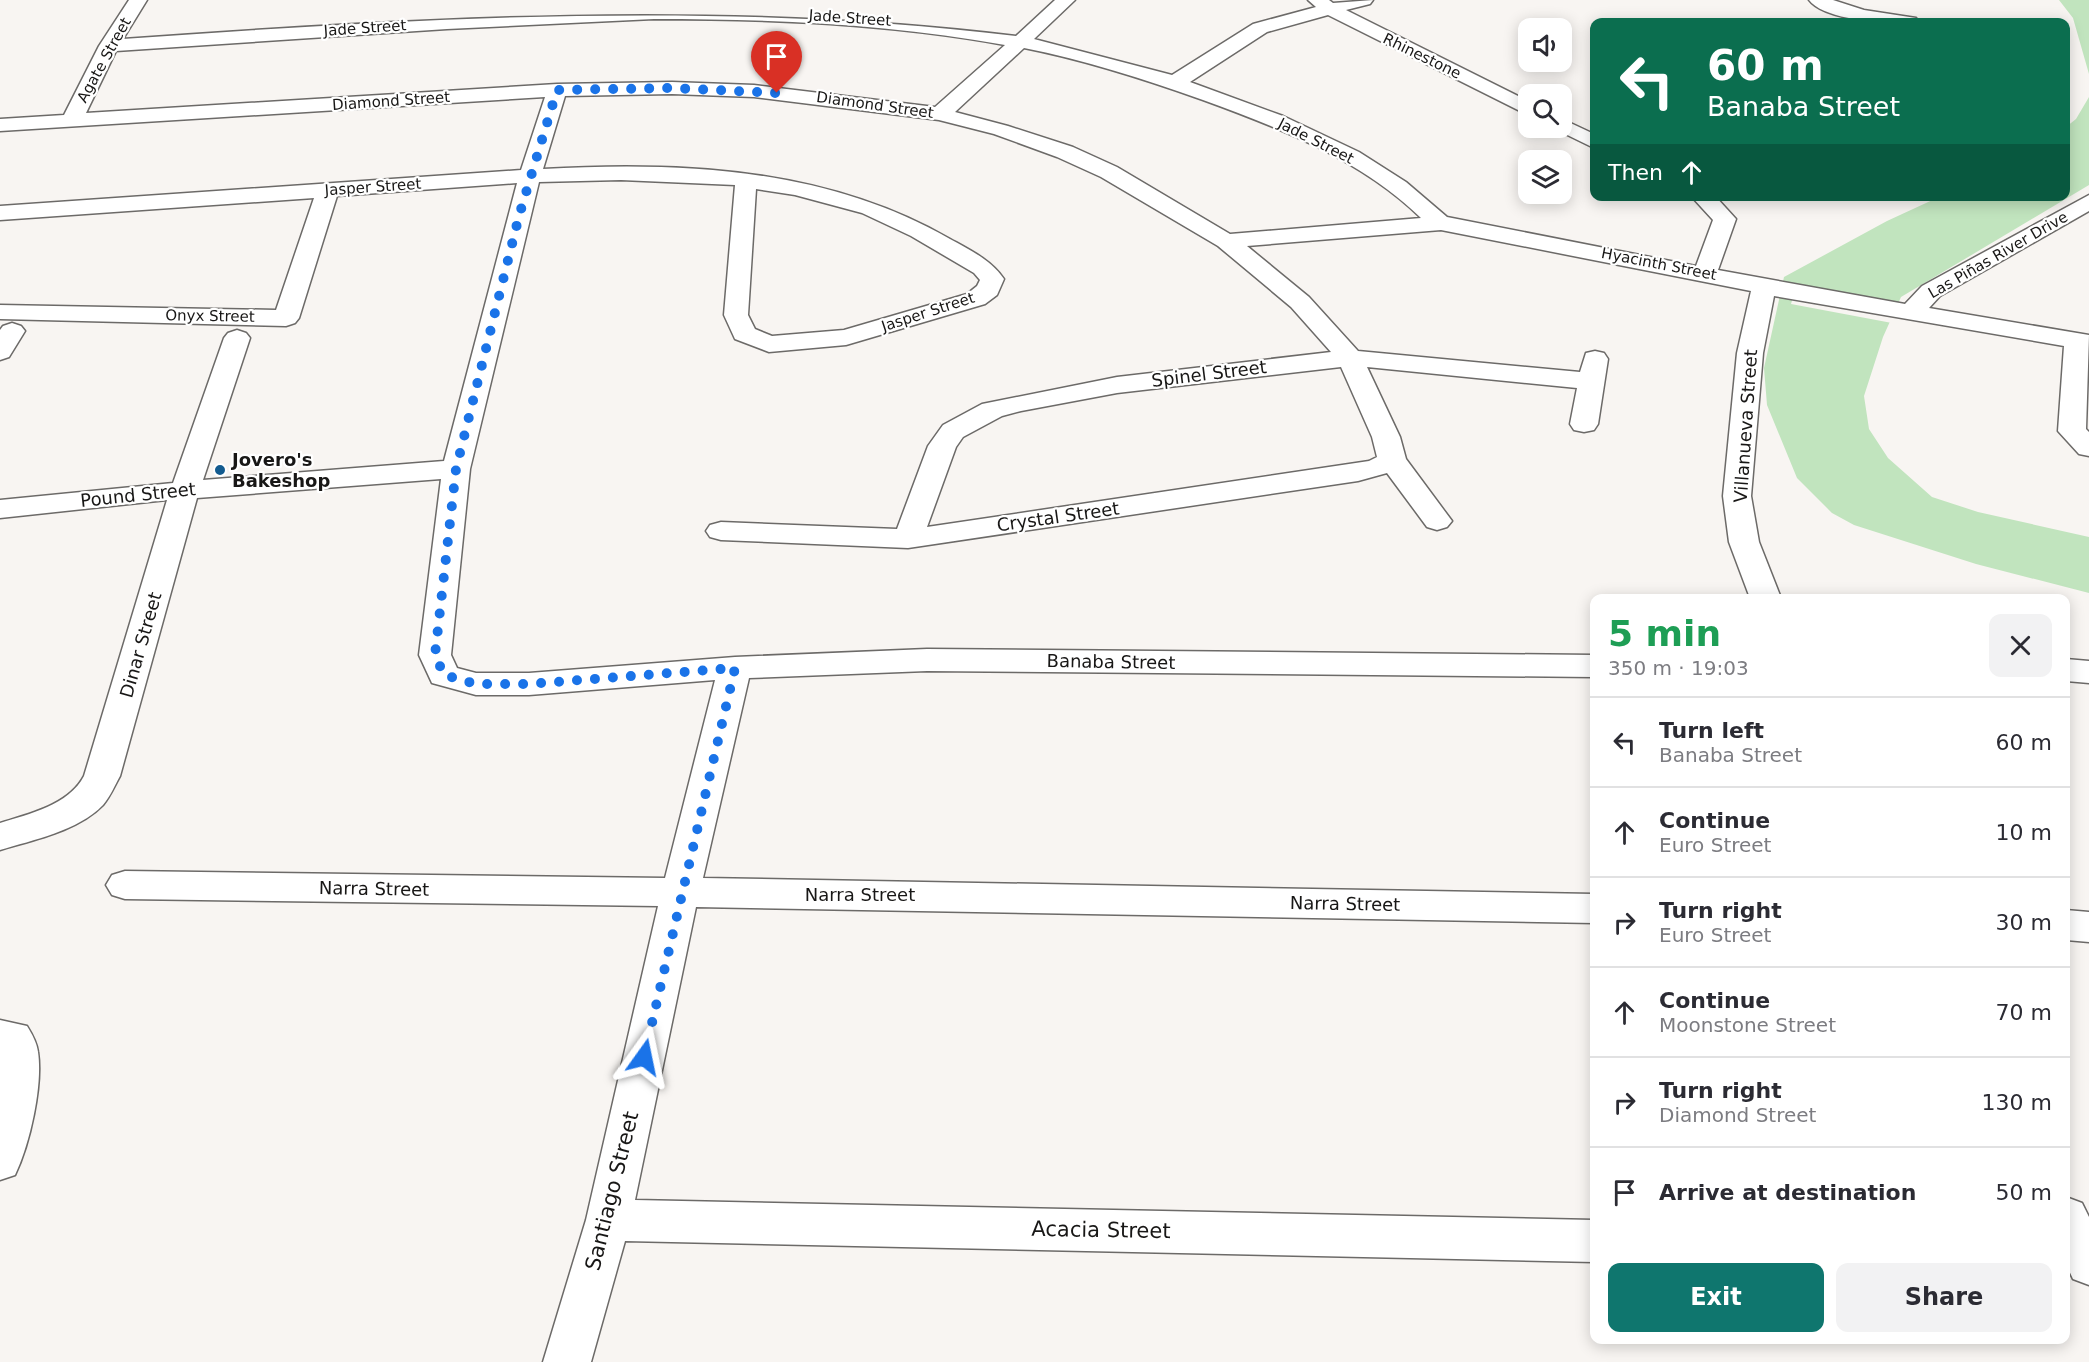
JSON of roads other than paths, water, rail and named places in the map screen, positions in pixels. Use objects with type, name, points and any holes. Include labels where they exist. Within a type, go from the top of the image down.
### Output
[{"type":"street","name":"Agate Street","points":[[71,122],[109,46],[138,0]]},
{"type":"street","points":[[940,114],[1066,0]]},
{"type":"street","points":[[1177,81],[1260,28],[1323,4],[1364,0]]},
{"type":"street","points":[[1818,0],[1847,13],[1870,18]]},
{"type":"street","points":[[1894,0],[1906,18]]},
{"type":"street","name":"Rhinestone","points":[[1323,4],[1518,104]]},
{"type":"street","name":"Jade Street","points":[[109,46],[581,15],[692,12],[846,16],[1022,40],[1177,81],[1268,117],[1326,145],[1417,198],[1439,222]]},
{"type":"street","name":"Diamond Street","points":[[0,125],[557,90],[672,88],[754,91],[940,114],[1001,130],[1065,152],[1109,172],[1226,241],[1300,302],[1350,358],[1386,437],[1392,460],[1437,521]]},
{"type":"street","points":[[456,469],[530,176],[557,90]]},
{"type":"street","points":[[1572,130],[1590,140]]},
{"type":"street","name":"Jasper Street","points":[[0,213],[530,176],[633,173],[693,175],[746,180],[851,202],[894,217],[982,268],[992,279],[988,290],[976,299],[951,308],[846,337],[769,344],[744,334],[736,315],[746,180]]},
{"type":"street","name":"Onyx Street","points":[[4,332],[286,318],[327,190]]},
{"type":"street","points":[[1705,273],[1725,219],[1707,201]]},
{"type":"street","name":"Las Piñas River Drive","points":[[1902,312],[1931,291],[2089,202]]},
{"type":"street","name":"Hyacinth Street","points":[[1226,241],[1439,222],[1902,312],[2085,337]]},
{"type":"street","name":"Villanueva Street","points":[[1764,594],[1744,542],[1737,496],[1750,353],[1771,287]]},
{"type":"street","points":[[2085,337],[2072,431],[2089,448]]},
{"type":"street","name":"Dinar Street","points":[[0,837],[45,822],[90,796],[102,776],[185,490],[237,338]]},
{"type":"street","name":"Spinel Street","points":[[908,539],[942,446],[953,431],[992,410],[1117,385],[1350,358],[1592,370],[1584,424]]},
{"type":"street","name":"Crystal Street","points":[[721,531],[908,539],[1358,472],[1380,467],[1392,460]]},
{"type":"street","name":"Pound Street","points":[[0,509],[185,490],[456,469]]},
{"type":"street","name":"Banaba Street","points":[[456,469],[435,655],[444,675],[476,684],[529,684],[735,668],[927,660],[1590,666]]},
{"type":"street","name":"Santiago Street","points":[[567,1362],[608,1220],[680,894],[735,668]]},
{"type":"street","points":[[2070,670],[2089,672]]},
{"type":"street","name":"Narra Street","points":[[124,885],[680,894],[1053,897],[1590,909]]},
{"type":"street","points":[[2070,925],[2089,927]]},
{"type":"street","points":[[0,1037],[13,1038],[19,1047],[19,1067],[0,1161]]},
{"type":"street","name":"Acacia Street","points":[[608,1220],[1590,1241]]},
{"type":"place","name":"Jovero's Bakeshop","points":[[220,470]]}]
